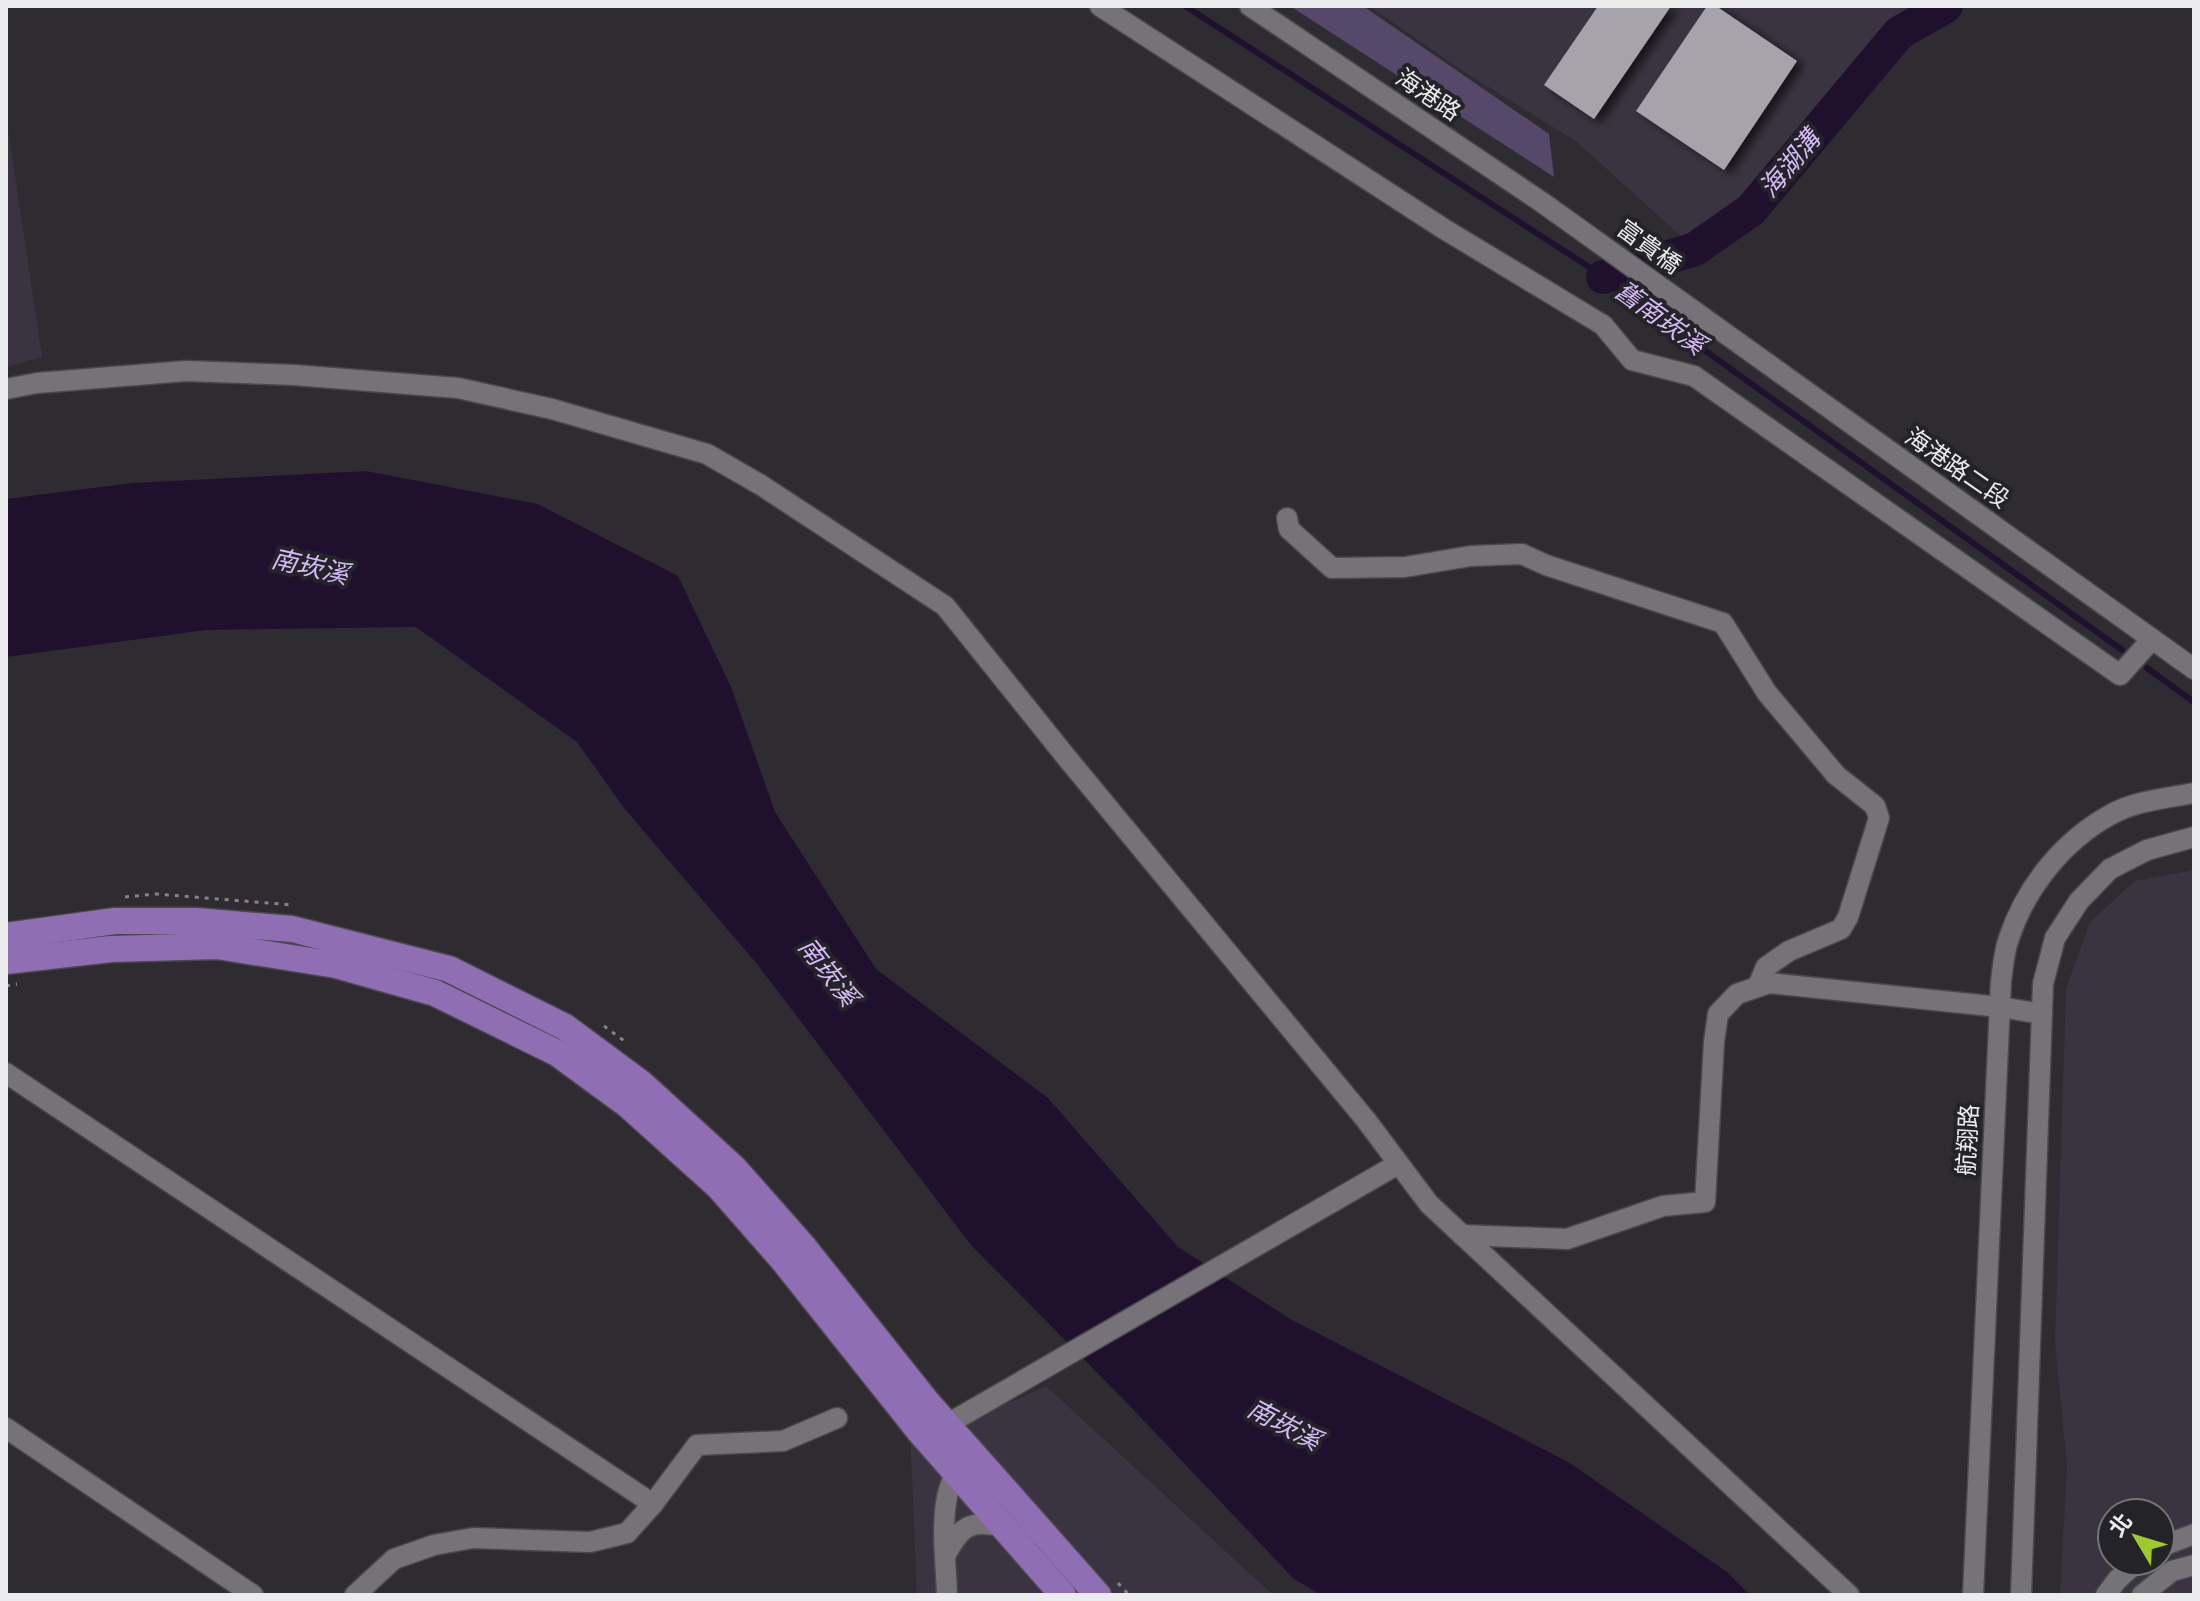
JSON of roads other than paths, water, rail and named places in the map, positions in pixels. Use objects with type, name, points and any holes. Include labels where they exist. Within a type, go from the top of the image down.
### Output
[{"type":"main road","points":[[6,936],[115,921],[196,921],[292,929],[449,969],[565,1027],[642,1084],[734,1168],[802,1245],[938,1434],[956,1473],[1063,1595]]},
{"type":"main road","points":[[12,972],[111,949],[217,946],[336,965],[435,993],[557,1053],[628,1105],[718,1186],[938,1434],[1104,1584]]},
{"type":"street","points":[[1100,6],[1444,229],[1603,325],[1632,360],[1694,376],[2120,675],[2152,639]]},
{"type":"street","name":"海港路","points":[[1250,6],[1577,228]]},
{"type":"street","name":"富貴橋","points":[[1577,228],[1690,309]]},
{"type":"street","name":"海港路二段","points":[[1690,309],[2194,669]]},
{"type":"street","points":[[6,389],[37,383],[186,371],[294,375],[458,388],[552,409],[707,454],[761,485],[945,606],[1366,1120],[1429,1204],[1849,1595]]},
{"type":"street","points":[[1287,518],[1289,529],[1332,568],[1405,567],[1471,556],[1522,554],[1546,565],[1723,623],[1767,693],[1836,775],[1875,806],[1879,818],[1848,917],[1841,929],[1789,951],[1766,967],[1758,986]]},
{"type":"street","name":"航翔路","points":[[1973,1595],[2001,981],[2008,940],[2022,906],[2046,870],[2072,842],[2112,813],[2151,801],[2194,793]]},
{"type":"street","points":[[2021,1595],[2043,984],[2055,938],[2079,901],[2110,869],[2147,850],[2194,837]]},
{"type":"street","points":[[1462,1235],[1567,1239],[1663,1206],[1705,1202],[1718,1014],[1737,994],[1769,983],[2042,1014]]},
{"type":"street","points":[[6,1073],[653,1504]]},
{"type":"street","points":[[938,1434],[1045,1368],[1398,1164]]},
{"type":"street","points":[[355,1595],[394,1559],[434,1545],[473,1538],[590,1542],[627,1533],[697,1445],[783,1441],[837,1418]]},
{"type":"street","points":[[6,1428],[253,1595]]},
{"type":"street","points":[[947,1595],[947,1496],[956,1473]]},
{"type":"street","points":[[945,1556],[957,1534],[972,1524],[984,1522],[1003,1527]]},
{"type":"street","points":[[2142,1595],[2172,1571],[2194,1565]]},
{"type":"street","points":[[2106,1595],[2123,1577]]},
{"type":"water","name":"南崁溪","points":[[366,471],[538,504],[678,576],[731,687],[775,812],[876,969],[1048,1098],[1178,1247],[1292,1320],[1570,1463],[1727,1572],[1750,1595],[1321,1595],[1294,1579],[971,1245],[757,964],[624,808],[577,742],[416,627],[206,630],[6,657],[6,499],[132,483]]},
{"type":"waterway","name":"舊南崁溪","points":[[1185,6],[1586,265],[2122,650]]},
{"type":"waterway","name":"海湖溝","points":[[1603,277],[1695,249],[1751,210],[1899,33],[1946,6]]},
{"type":"waterway","name":"舊南崁溪","points":[[2147,668],[2194,702]]}]
